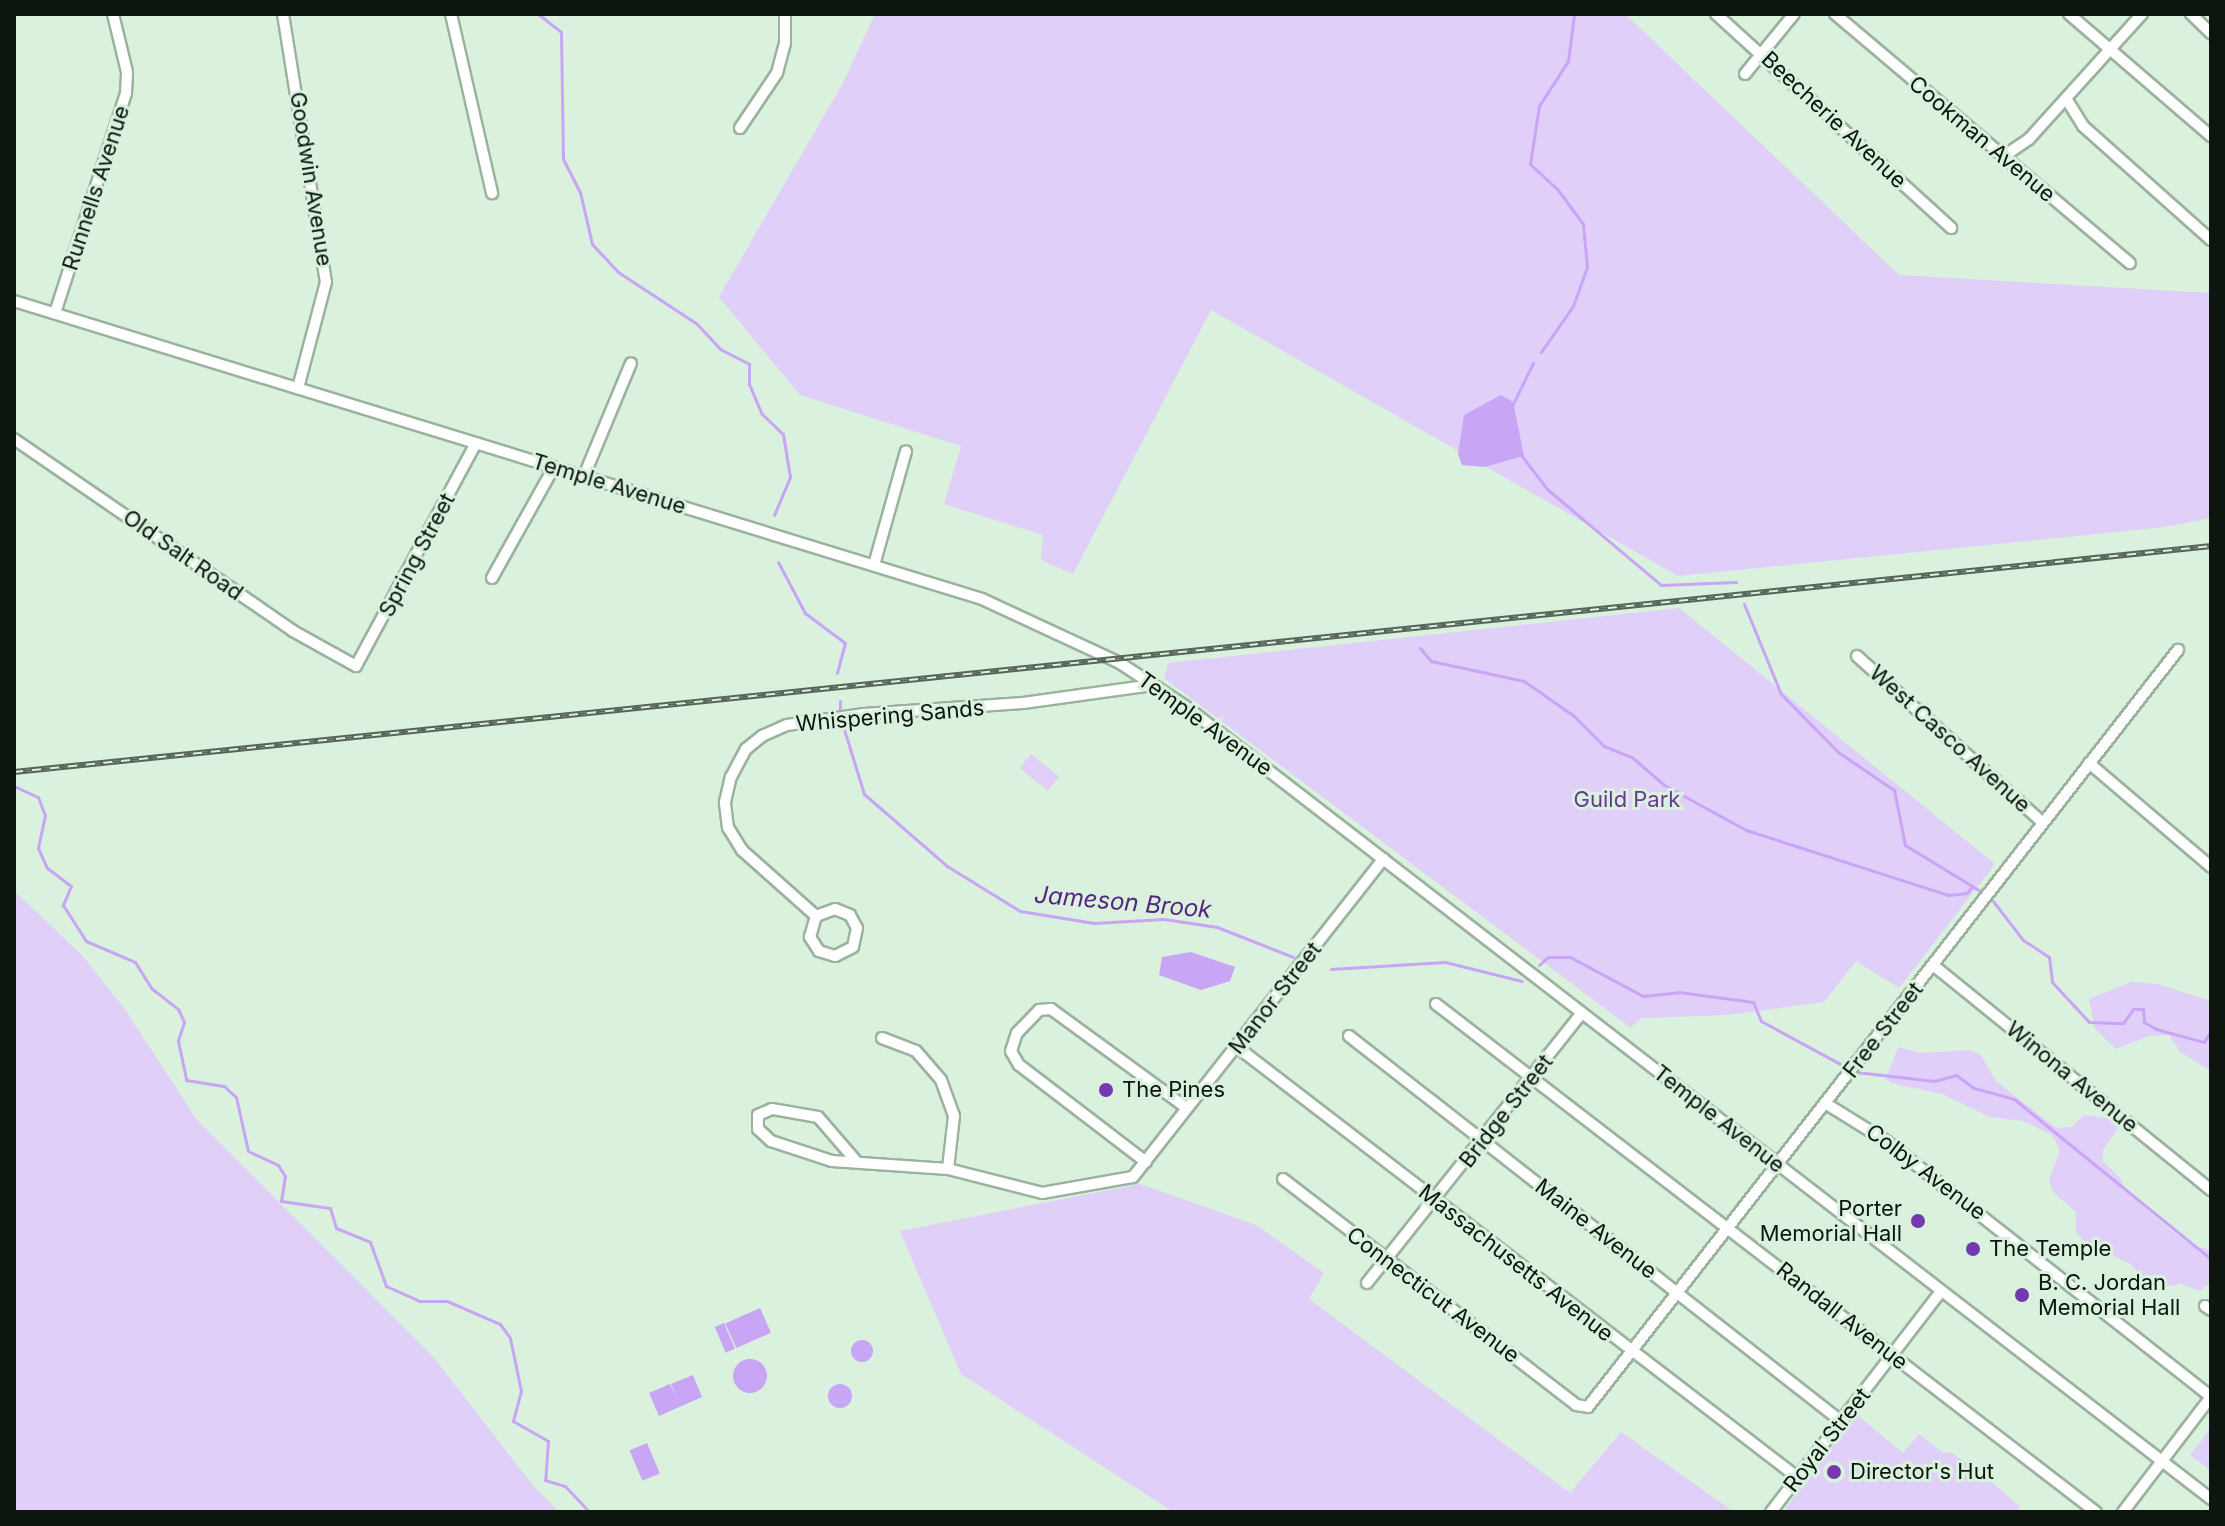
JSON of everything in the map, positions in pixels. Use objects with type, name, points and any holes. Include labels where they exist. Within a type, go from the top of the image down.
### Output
[{"type":"street","name":"Runnells Avenue","points":[[55,313],[126,93],[127,72],[113,14]]},
{"type":"street","name":"Goodwin Avenue","points":[[283,14],[326,282],[298,388]]},
{"type":"street","points":[[451,14],[492,193]]},
{"type":"street","points":[[740,128],[777,73],[785,43],[785,14]]},
{"type":"street","name":"Beecherie Avenue","points":[[1716,14],[1951,228]]},
{"type":"street","points":[[1745,74],[1794,14]]},
{"type":"street","name":"Cookman Avenue","points":[[1835,14],[2130,263]]},
{"type":"street","points":[[2069,14],[2211,136]]},
{"type":"street","points":[[2004,156],[2018,150],[2067,100],[2142,14]]},
{"type":"street","points":[[2191,14],[2211,33]]},
{"type":"street","points":[[2067,100],[2083,126],[2211,240]]},
{"type":"street","name":"Temple Avenue","points":[[14,301],[874,565],[1029,617],[1153,685],[2211,1499]]},
{"type":"street","points":[[584,476],[631,363]]},
{"type":"street","name":"Old Salt Road","points":[[14,439],[293,631],[356,666]]},
{"type":"street","name":"Spring Street","points":[[356,666],[476,443]]},
{"type":"street","points":[[874,565],[906,451]]},
{"type":"street","points":[[492,578],[554,467]]},
{"type":"street","name":"Free Street","points":[[1585,1408],[1678,1294],[2178,650]]},
{"type":"street","name":"West Casco Avenue","points":[[1857,656],[2042,822]]},
{"type":"street","name":"Whispering Sands","points":[[816,916],[742,850],[728,828],[725,802],[731,777],[746,749],[762,736],[787,725],[864,714],[1036,702],[1153,685]]},
{"type":"street","points":[[2089,763],[2211,867]]},
{"type":"street","name":"Manor Street","points":[[856,1161],[818,1117],[772,1109],[758,1115],[762,1133],[791,1150],[856,1161],[948,1169],[1052,1193],[1133,1177],[1383,859]]},
{"type":"street","points":[[835,909],[850,915],[857,928],[853,947],[835,956],[819,951],[810,937],[816,916],[835,909]]},
{"type":"street","name":"Winona Avenue","points":[[1933,965],[2211,1190]]},
{"type":"street","name":"Randall Avenue","points":[[1436,1004],[2096,1512]]},
{"type":"street","points":[[1146,1162],[1019,1065],[1011,1051],[1017,1033],[1039,1010],[1051,1009],[1187,1108]]},
{"type":"street","name":"Bridge Street","points":[[1367,1283],[1484,1140],[1582,1013]]},
{"type":"street","name":"Maine Avenue","points":[[1349,1036],[1842,1422]]},
{"type":"street","points":[[882,1038],[916,1051],[941,1080],[954,1124],[948,1169]]},
{"type":"street","name":"Massachusetts Avenue","points":[[1237,1047],[1630,1352],[1797,1477]]},
{"type":"street","name":"Colby Avenue","points":[[1825,1103],[1886,1141],[2211,1397]]},
{"type":"street","name":"Connecticut Avenue","points":[[1283,1179],[1585,1408]]},
{"type":"street","name":"Royal Street","points":[[1771,1512],[1941,1291]]},
{"type":"street","points":[[2123,1512],[2211,1397]]},
{"type":"green space","points":[[875,14],[1625,14],[1899,275],[2211,293],[2211,518],[2165,527],[1678,576],[1211,310],[1073,574],[1041,560],[1043,535],[944,504],[961,446],[800,395],[719,297],[843,83]]},
{"type":"green space","name":"Guild Park","points":[[1679,608],[1995,864],[1899,988],[1856,961],[1824,1002],[1727,1015],[1641,1018],[1631,1028],[1164,678],[1168,663]]},
{"type":"green space","points":[[1031,754],[1059,777],[1048,791],[1020,768]]},
{"type":"green space","points":[[14,891],[82,955],[124,1008],[197,1120],[435,1359],[531,1483],[559,1512],[14,1512]]},
{"type":"green space","points":[[2131,982],[2158,984],[2211,1001],[2211,1071],[2180,1052],[2169,1035],[2149,1036],[2116,1049],[2095,1029],[2089,999]]},
{"type":"green space","points":[[1898,1047],[1920,1053],[1969,1050],[1980,1054],[1996,1081],[2056,1128],[2072,1127],[2084,1115],[2107,1118],[2118,1128],[2103,1150],[2103,1161],[2121,1179],[2125,1191],[2176,1234],[2193,1246],[2211,1250],[2211,1282],[2200,1291],[2181,1284],[2152,1288],[2130,1264],[2084,1241],[2076,1232],[2076,1212],[2053,1192],[2049,1180],[2060,1150],[2052,1135],[2024,1121],[1990,1117],[1942,1094],[1891,1083],[1886,1079]]},
{"type":"green space","points":[[1140,1184],[1256,1225],[1324,1273],[1309,1299],[1570,1493],[1621,1432],[1734,1512],[1173,1512],[961,1374],[900,1231]]},
{"type":"green space","points":[[1857,1415],[1903,1453],[1919,1434],[1943,1453],[1950,1452],[1978,1470],[2019,1506],[2018,1512],[1783,1512]]},
{"type":"green space","points":[[2211,1428],[2211,1471],[2190,1455]]},
{"type":"shaded area","points":[[1501,395],[1513,402],[1524,456],[1484,467],[1462,465],[1458,454],[1464,415]]},
{"type":"shaded area","points":[[1191,952],[1235,967],[1230,981],[1201,990],[1159,975],[1162,957]]},
{"type":"shaded area","points":[[760,1308],[771,1333],[736,1348],[725,1323]]},
{"type":"shaded area","points":[[724,1323],[735,1349],[726,1353],[715,1327]]},
{"type":"shaded area","points":[[862,1340],[870,1343],[873,1351],[870,1359],[862,1362],[854,1359],[851,1351],[854,1343]]},
{"type":"shaded area","points":[[750,1359],[762,1364],[767,1376],[762,1388],[750,1393],[738,1388],[733,1376],[738,1364]]},
{"type":"shaded area","points":[[693,1375],[702,1397],[659,1416],[649,1393],[670,1384],[676,1396],[671,1384]]},
{"type":"shaded area","points":[[840,1384],[849,1387],[852,1396],[849,1405],[840,1408],[831,1405],[828,1396],[831,1387]]},
{"type":"shaded area","points":[[647,1443],[660,1473],[642,1481],[630,1450]]},
{"type":"waterway","name":"Jameson Brook","points":[[538,14],[561,32],[563,159],[580,192],[592,244],[618,272],[696,323],[720,349],[749,364],[749,384],[762,414],[783,434],[790,477],[774,515]]},
{"type":"waterway","points":[[1541,352],[1573,306],[1587,267],[1583,224],[1558,190],[1530,164],[1539,106],[1568,61],[1574,14]]},
{"type":"waterway","points":[[1512,406],[1533,363]]},
{"type":"waterway","points":[[1521,455],[1547,489],[1661,585],[1736,582]]},
{"type":"waterway","name":"Jameson Brook","points":[[778,562],[805,613],[845,643],[837,673]]},
{"type":"waterway","points":[[1744,604],[1781,694],[1838,752],[1894,790],[1905,845],[1980,891]]},
{"type":"waterway","points":[[1420,648],[1431,661],[1524,681],[1574,716],[1604,746],[1633,758],[1664,785],[1746,830],[1948,895],[1967,893],[1972,886]]},
{"type":"waterway","name":"Jameson Brook","points":[[840,701],[840,709]]},
{"type":"waterway","name":"Jameson Brook","points":[[843,726],[864,794],[947,866],[1020,911],[1094,923],[1164,919],[1217,927],[1293,957]]},
{"type":"waterway","points":[[14,786],[38,797],[45,815],[38,848],[47,868],[71,886],[63,905],[86,941],[135,962],[151,988],[178,1009],[184,1022],[178,1041],[186,1080],[224,1086],[236,1097],[248,1151],[278,1165],[285,1176],[281,1201],[330,1208],[336,1228],[370,1242],[386,1286],[419,1301],[447,1301],[500,1324],[510,1338],[521,1391],[513,1421],[548,1441],[545,1480],[565,1486],[589,1512]]},
{"type":"waterway","points":[[1993,901],[2023,940],[2049,957],[2052,982],[2089,1022],[2123,1023],[2133,1009],[2143,1009],[2144,1022],[2156,1029],[2204,1042],[2211,1030]]},
{"type":"waterway","points":[[1539,965],[1548,957],[1570,957],[1643,996],[1679,992],[1753,1002],[1761,1021],[1842,1065]]},
{"type":"waterway","points":[[1331,969],[1445,962],[1522,981]]},
{"type":"waterway","points":[[1856,1072],[1934,1081],[1956,1075],[1974,1088],[2014,1099],[2211,1259]]},
{"type":"railway","points":[[14,772],[2211,546]]},
{"type":"place","name":"The Pines","points":[[1106,1090]]},
{"type":"place","name":"Porter Memorial Hall","points":[[1918,1221]]},
{"type":"place","name":"The Temple","points":[[1973,1249]]},
{"type":"place","name":"B. C. Jordan Memorial Hall","points":[[2022,1295]]},
{"type":"place","name":"Director's Hut","points":[[1834,1472]]}]
